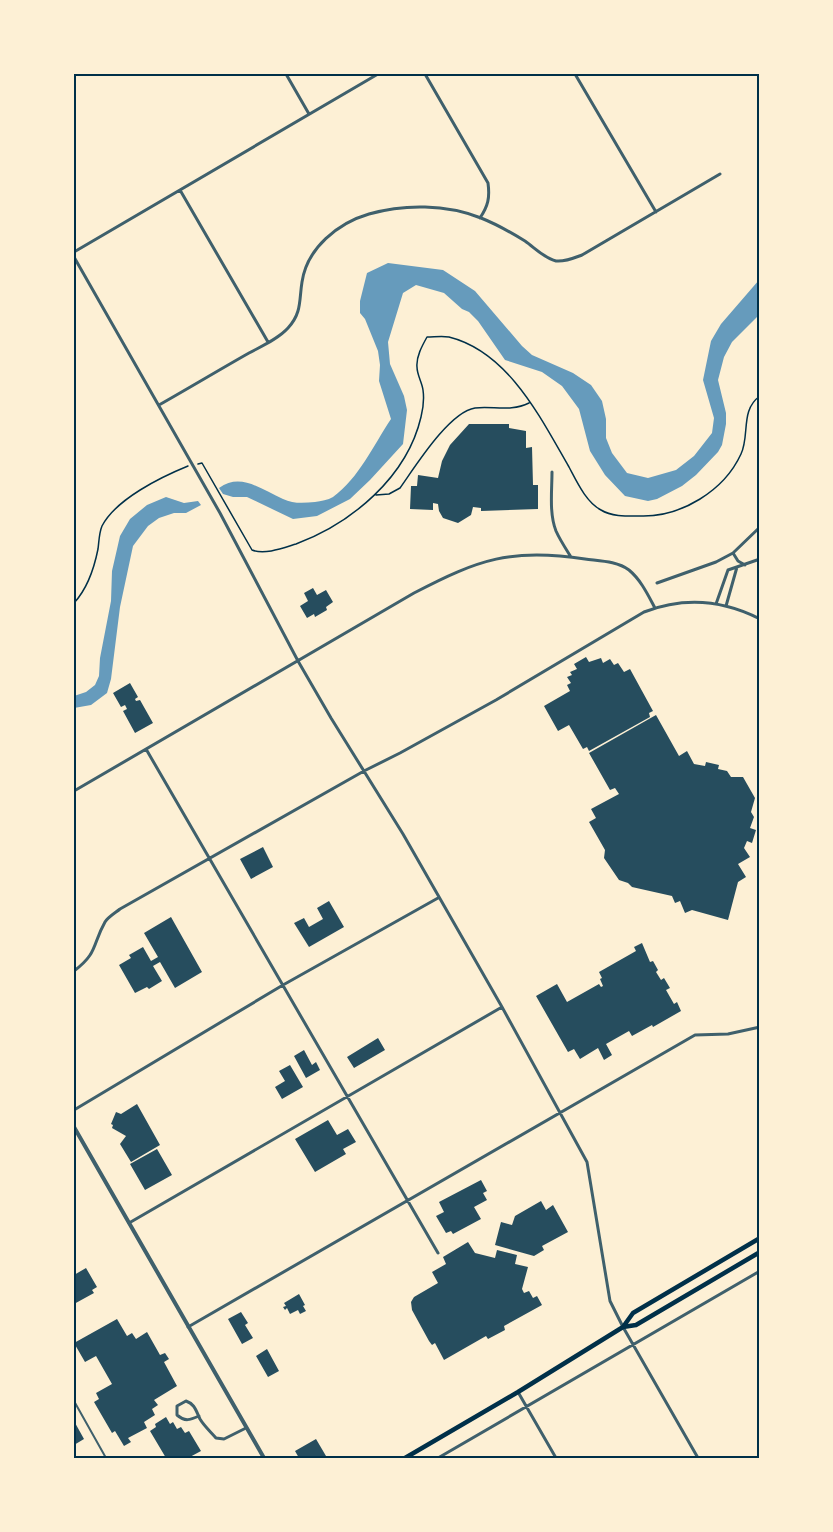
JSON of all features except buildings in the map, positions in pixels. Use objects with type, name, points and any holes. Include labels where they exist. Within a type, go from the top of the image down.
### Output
[{"type":"main road","points":[[405,1458],[623,1327],[633,1313],[759,1238]]},
{"type":"main road","points":[[623,1327],[636,1325],[759,1252]]},
{"type":"street","points":[[286,74],[309,114]]},
{"type":"street","points":[[74,252],[378,74]]},
{"type":"street","points":[[425,74],[488,183],[490,196],[487,207],[480,218]]},
{"type":"street","points":[[575,74],[656,212]]},
{"type":"street","points":[[159,405],[288,328],[296,317],[301,303],[302,281],[314,253],[325,238],[344,225],[367,214],[427,206],[480,218],[525,241],[544,256],[556,261],[568,260],[582,255],[720,174]]},
{"type":"street","points":[[180,190],[268,342]]},
{"type":"street","points":[[74,257],[246,561],[298,661],[502,1008],[587,1162],[610,1301],[698,1458]]},
{"type":"street","points":[[552,472],[556,531],[571,557]]},
{"type":"street","points":[[657,583],[716,562],[733,553],[759,527]]},
{"type":"street","points":[[733,553],[738,561],[745,565]]},
{"type":"street","points":[[74,791],[414,593],[470,565],[522,555],[571,557],[610,562],[628,569],[642,585],[655,608]]},
{"type":"street","points":[[717,604],[726,573],[759,559]]},
{"type":"street","points":[[726,606],[737,567]]},
{"type":"street","points":[[74,971],[85,963],[94,950],[106,921],[120,909],[364,771],[496,700],[635,617],[655,608],[680,602],[717,604],[741,609],[759,619]]},
{"type":"street","points":[[146,749],[438,1253]]},
{"type":"street","points":[[74,1110],[283,985],[438,898]]},
{"type":"street","points":[[129,1223],[502,1008]]},
{"type":"street","points":[[188,1327],[695,1035],[728,1034],[759,1027]]},
{"type":"street","points":[[74,1127],[264,1458]]},
{"type":"street","points":[[438,1458],[759,1271]]},
{"type":"street","points":[[518,1392],[556,1458]]},
{"type":"street","points":[[74,1401],[106,1458]]},
{"type":"street","points":[[199,1416],[182,1420],[177,1415],[177,1406],[186,1401],[191,1402],[216,1438],[224,1439],[246,1428]]},
{"type":"path","points":[[74,603],[89,580],[101,529],[110,516],[143,487],[192,465],[202,463],[245,542],[257,552],[288,547],[328,530],[348,518],[376,495],[397,469],[412,442],[422,416],[423,389],[417,368],[420,351],[427,337],[447,337],[470,344],[511,375],[530,402],[582,490],[595,506],[604,512],[613,514],[652,516],[670,513],[690,505],[721,482],[741,453],[748,410],[759,396]]},
{"type":"path","points":[[376,495],[389,494],[400,488],[448,425],[462,413],[478,408],[512,408],[530,402]]},
{"type":"water","points":[[388,263],[443,270],[475,291],[532,355],[573,373],[591,385],[602,401],[606,419],[606,438],[612,453],[627,473],[648,478],[676,470],[694,456],[712,433],[714,418],[703,380],[711,341],[721,324],[759,280],[759,315],[732,342],[724,357],[718,380],[726,413],[722,445],[696,475],[682,486],[657,499],[648,501],[625,496],[605,475],[590,451],[579,409],[562,386],[542,372],[505,360],[469,312],[462,309],[444,293],[416,285],[403,293],[388,342],[390,364],[404,396],[407,410],[403,444],[370,480],[350,499],[317,516],[293,519],[247,497],[223,494],[219,488],[235,482],[243,482],[291,502],[317,502],[333,497],[358,471],[391,419],[379,381],[378,351],[365,319],[360,313],[360,301],[367,273]]},
{"type":"water","points":[[166,497],[184,503],[198,501],[201,505],[186,513],[174,513],[159,518],[148,526],[133,546],[120,607],[111,679],[107,693],[91,705],[74,708],[74,696],[86,692],[95,685],[99,676],[100,658],[111,601],[112,571],[120,536],[130,519],[147,505]]}]
